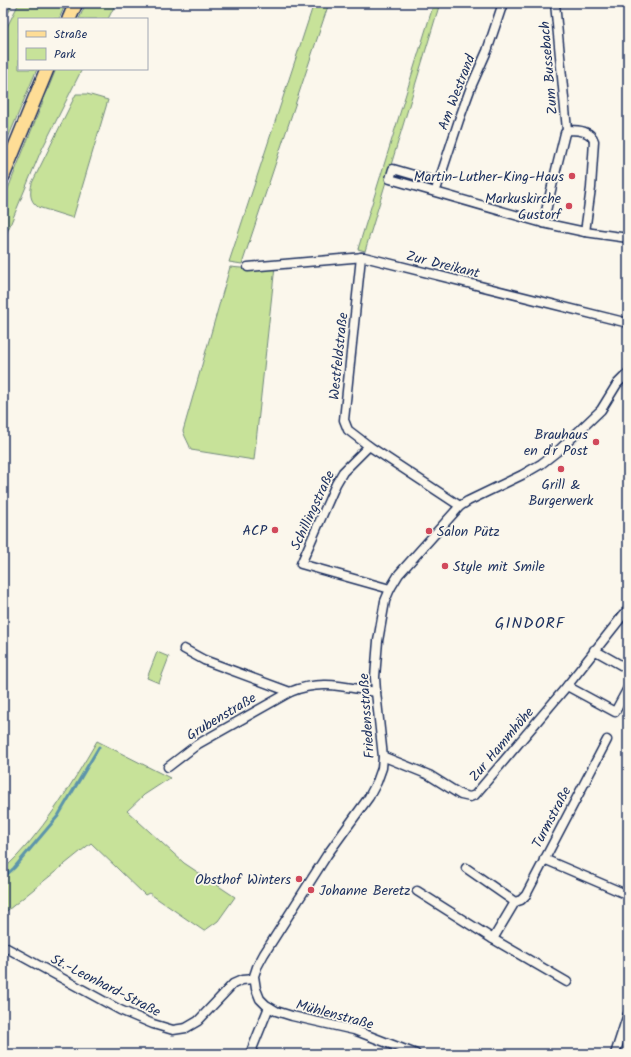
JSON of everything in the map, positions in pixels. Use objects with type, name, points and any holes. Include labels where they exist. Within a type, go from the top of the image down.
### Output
[{"type":"main road","points":[[69,18],[76,3]]},
{"type":"main road","points":[[3,176],[47,70]]},
{"type":"street","name":"Am Westrand","points":[[435,192],[458,120],[489,44],[503,3]]},
{"type":"street","name":"Zum Bussebach","points":[[555,3],[567,130]]},
{"type":"street","points":[[543,223],[567,130],[586,132],[590,134],[593,140],[591,188],[585,232]]},
{"type":"street","points":[[438,182],[393,169],[390,179],[543,223],[585,232],[628,238]]},
{"type":"street","name":"Zur Dreikant","points":[[248,266],[361,257],[628,323]]},
{"type":"street","name":"Westfeldstraße","points":[[361,257],[344,420],[348,430],[369,446]]},
{"type":"street","name":"Friedensstraße","points":[[254,979],[256,970],[264,954],[327,855],[375,788],[382,768],[383,758],[376,692],[376,665],[383,609],[390,589],[404,569],[460,506],[522,475],[541,464],[559,450],[601,410],[617,384],[628,373]]},
{"type":"street","points":[[369,446],[460,506]]},
{"type":"street","name":"Schillingstraße","points":[[369,446],[339,478],[301,564],[390,589]]},
{"type":"street","name":"Zur Hammhöhe","points":[[383,758],[387,758],[423,773],[461,795],[473,796],[479,791],[567,686],[628,609]]},
{"type":"street","points":[[184,649],[204,660],[290,692]]},
{"type":"street","points":[[594,650],[628,669]]},
{"type":"street","name":"Grubenstraße","points":[[168,767],[198,744],[302,686],[321,684],[376,692]]},
{"type":"street","points":[[567,686],[615,712],[628,688]]},
{"type":"street","name":"Turmstraße","points":[[493,939],[515,902],[521,900],[524,896],[607,740]]},
{"type":"street","points":[[544,859],[628,895]]},
{"type":"street","points":[[466,868],[515,902]]},
{"type":"street","points":[[417,891],[493,939],[567,982]]},
{"type":"street","name":"St.-Leonhard-Straße","points":[[3,946],[125,1012],[173,1030],[186,1028],[201,1019],[233,984],[242,980],[254,979]]},
{"type":"street","points":[[250,1054],[269,1007],[258,996],[254,979]]},
{"type":"street","name":"Mühlenstraße","points":[[269,1007],[286,1015],[354,1030],[416,1054]]},
{"type":"street","points":[[615,1054],[628,1014]]},
{"type":"green space","points":[[3,3],[13,3],[3,24]]},
{"type":"green space","points":[[19,3],[66,3],[59,18],[18,18],[18,70],[37,70],[3,150],[3,35]]},
{"type":"green space","points":[[86,3],[116,3],[108,18],[79,18]]},
{"type":"green space","points":[[314,3],[329,3],[242,264],[229,262]]},
{"type":"green space","points":[[434,3],[440,3],[365,251],[358,249]]},
{"type":"green space","points":[[56,70],[82,70],[40,153],[3,242],[3,201]]},
{"type":"green space","points":[[76,94],[87,94],[108,100],[73,218],[38,207],[33,202],[31,193],[32,183]]},
{"type":"green space","points":[[275,266],[254,460],[191,450],[183,431],[230,267],[241,268]]},
{"type":"green space","points":[[157,652],[169,657],[159,683],[147,678]]},
{"type":"green space","points":[[97,741],[170,778],[144,795],[127,811],[184,863],[235,897],[218,921],[204,931],[149,893],[145,895],[91,843],[3,914],[3,870],[43,825],[66,793]]},
{"type":"waterway","points":[[3,878],[14,868],[58,816],[99,747]]},
{"type":"place","name":"Martin-Luther-King-Haus","points":[[572,176]]},
{"type":"place","name":"Markuskirche Gustorf","points":[[569,206]]},
{"type":"place","name":"Brauhaus en d'r Post","points":[[596,442]]},
{"type":"place","name":"Grill & Burgerwerk","points":[[561,469]]},
{"type":"place","name":"ACP","points":[[275,530]]},
{"type":"place","name":"Salon Pütz","points":[[429,531]]},
{"type":"place","name":"Style mit Smile","points":[[445,566]]},
{"type":"place","name":"Obsthof Winters","points":[[299,879]]},
{"type":"place","name":"Johanne Beretz","points":[[311,890]]},
{"type":"district","name":"GINDORF","points":[[530,622]]}]
